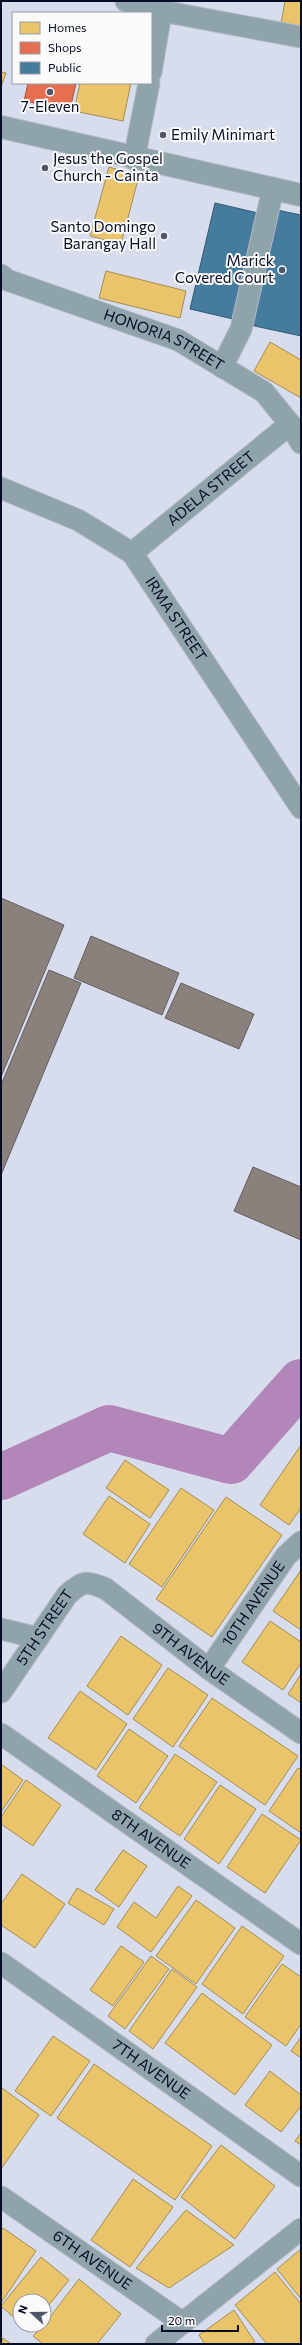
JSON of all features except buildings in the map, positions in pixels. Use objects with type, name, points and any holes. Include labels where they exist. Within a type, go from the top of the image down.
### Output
[{"type":"street","points":[[126,1],[162,6],[301,37]]},
{"type":"street","points":[[152,66],[162,6]]},
{"type":"street","points":[[134,159],[149,84]]},
{"type":"street","points":[[1,126],[134,159],[301,195]]},
{"type":"street","points":[[222,367],[241,329],[273,189]]},
{"type":"street","name":"HONORIA STREET","points":[[1,275],[8,280],[178,340],[264,392],[290,424],[301,443]]},
{"type":"street","name":"ADELA STREET","points":[[132,553],[290,424]]},
{"type":"street","name":"IRMA STREET","points":[[1,488],[78,520],[132,553],[301,808]]},
{"type":"street","name":"10TH AVENUE","points":[[209,1669],[286,1556],[301,1542]]},
{"type":"street","name":"9TH AVENUE","points":[[78,1584],[93,1583],[106,1589],[209,1669],[301,1733]]},
{"type":"street","name":"5TH STREET","points":[[1,1692],[67,1595],[78,1584]]},
{"type":"street","points":[[1,1629],[38,1638]]},
{"type":"street","name":"8TH AVENUE","points":[[1,1734],[301,1944]]},
{"type":"street","name":"7TH AVENUE","points":[[1,1963],[301,2176]]},
{"type":"street","name":"6TH AVENUE","points":[[1,2197],[183,2323]]},
{"type":"street","points":[[156,2344],[301,2229]]},
{"type":"waterway","points":[[1,1477],[109,1428],[231,1461],[301,1382]]},
{"type":"place","name":"7-Eleven","points":[[50,92]]},
{"type":"place","name":"Emily Minimart","points":[[163,135]]},
{"type":"place","name":"Jesus the Gospel Church - Cainta","points":[[45,168]]},
{"type":"place","name":"Santo Domingo Barangay Hall","points":[[164,236]]},
{"type":"place","name":"Marick Covered Court","points":[[282,270]]}]
